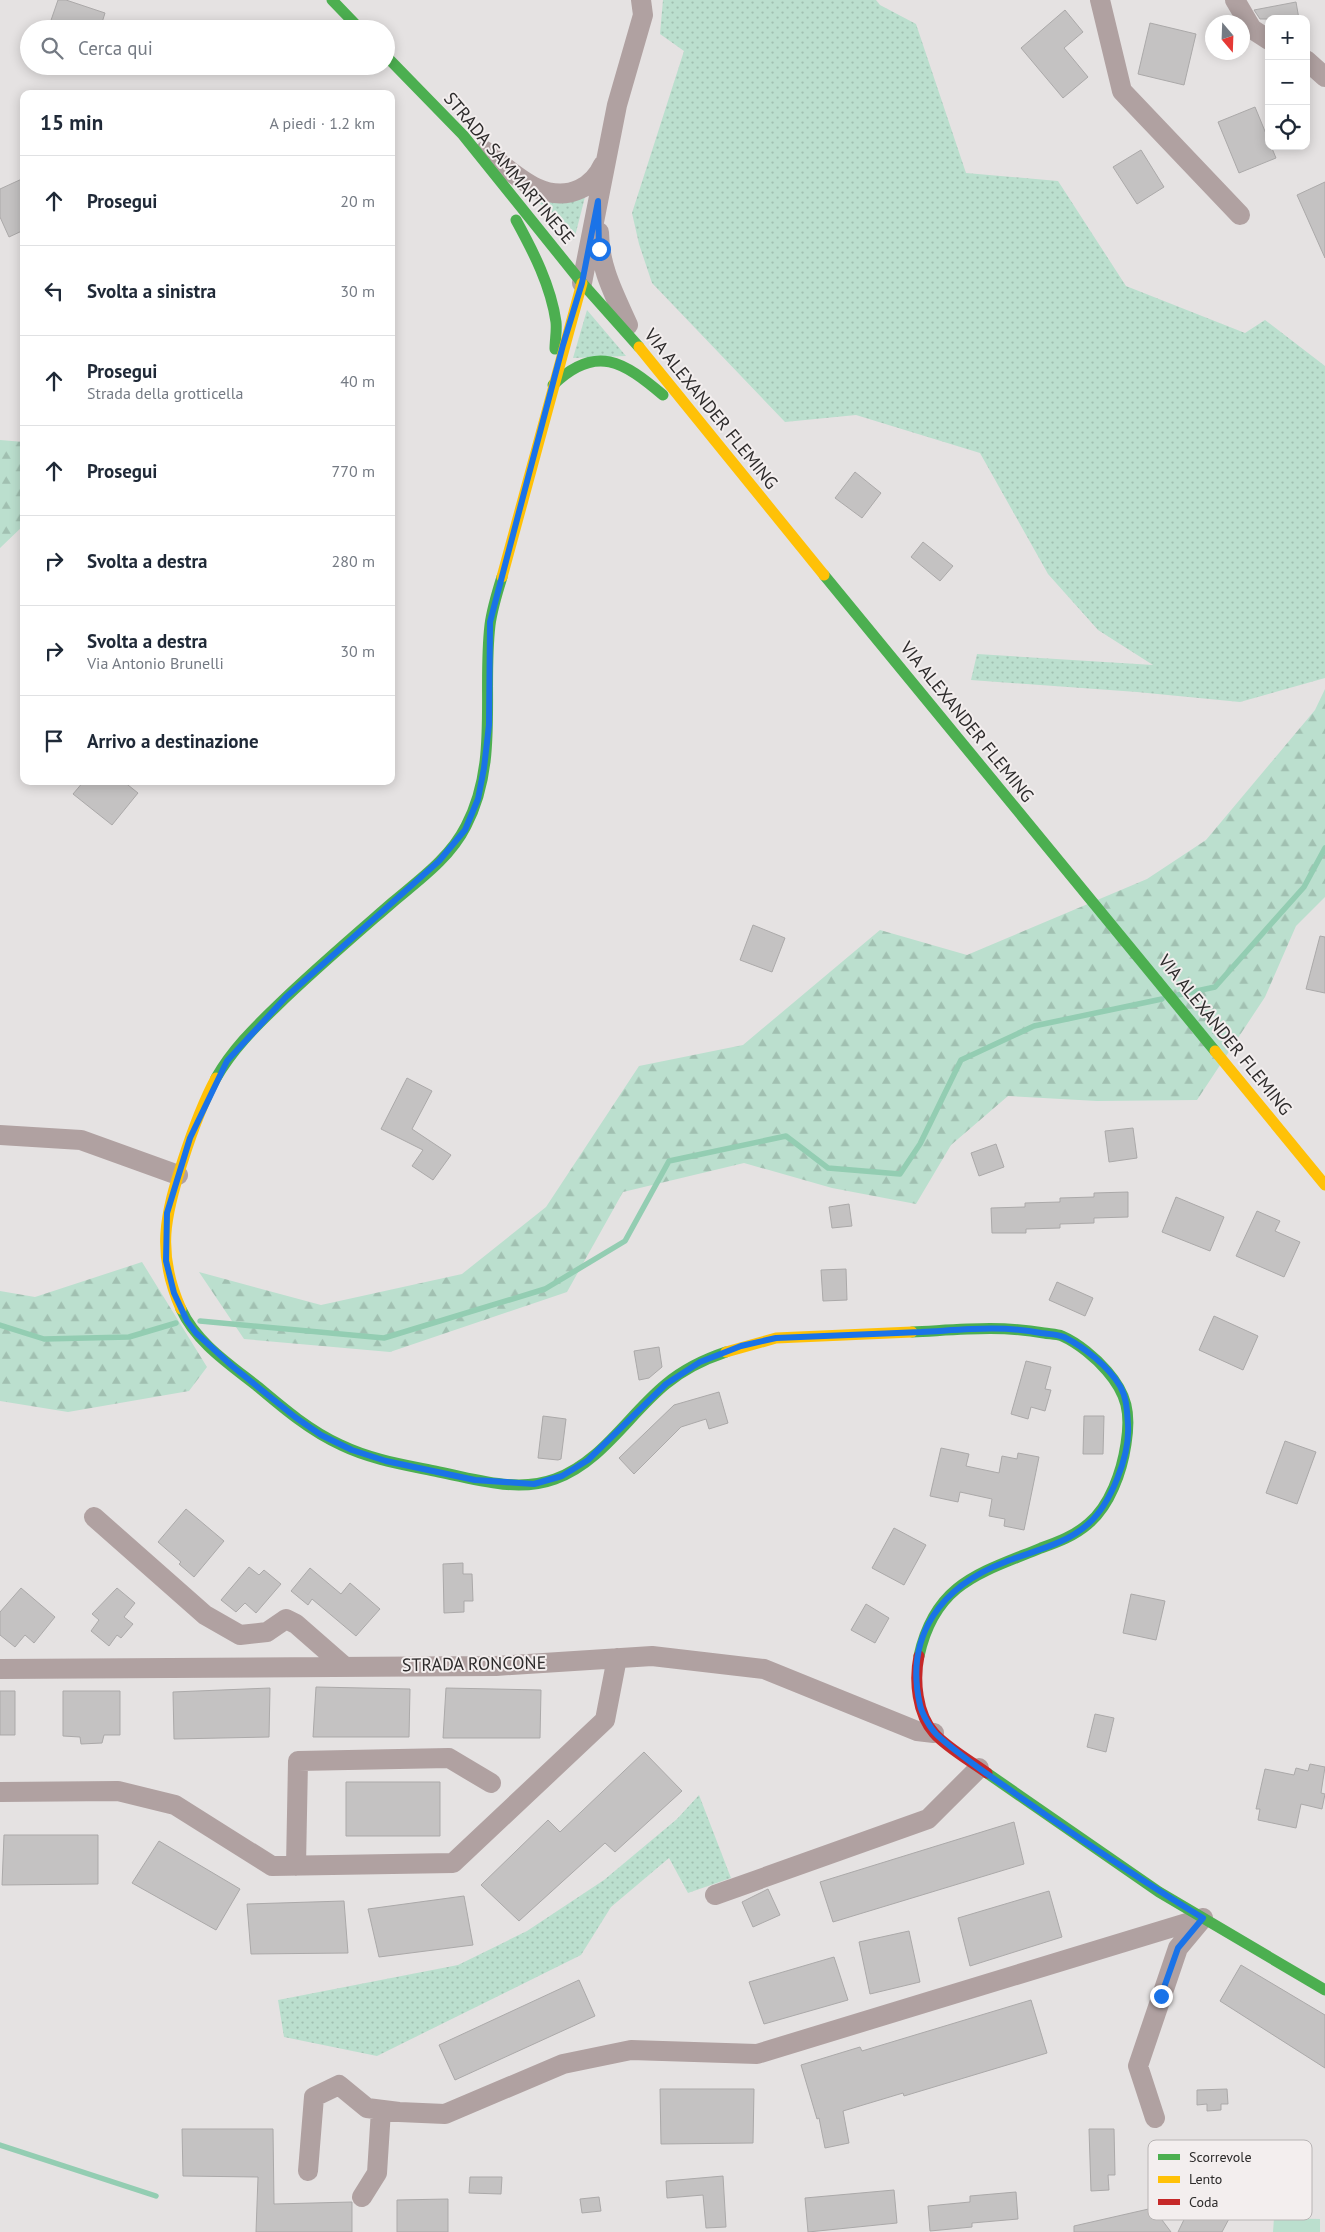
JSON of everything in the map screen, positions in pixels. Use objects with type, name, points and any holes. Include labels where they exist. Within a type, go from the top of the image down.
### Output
[{"type":"street","points":[[332,0],[351,20]]},
{"type":"street","points":[[641,0],[642,15],[617,105],[582,283],[490,622],[489,725],[478,799],[465,830],[439,861],[286,997],[227,1061],[190,1138],[167,1213],[166,1261],[174,1293],[187,1321],[196,1333],[232,1366],[295,1417],[321,1435],[352,1450],[386,1461],[475,1480],[534,1484],[562,1476],[588,1460],[666,1384],[700,1362],[741,1346],[776,1338],[1000,1328],[1062,1336],[1084,1350],[1102,1365],[1120,1386],[1127,1405],[1128,1432],[1124,1457],[1114,1488],[1103,1508],[1082,1529],[1070,1537],[976,1574],[956,1588],[934,1612],[922,1636],[918,1659],[917,1685],[921,1709],[934,1732],[979,1768],[1159,1892],[1325,1990]]},
{"type":"street","points":[[1100,0],[1122,91],[1240,215]]},
{"type":"street","points":[[1235,0],[1252,29],[1265,37]]},
{"type":"street","points":[[1310,64],[1325,77]]},
{"type":"street","name":"STRADA SAMMARTINESE","points":[[395,65],[463,135],[582,283]]},
{"type":"street","points":[[463,135],[533,187],[555,194],[566,194],[584,188],[599,174],[607,156]]},
{"type":"street","points":[[480,157],[529,242],[547,285],[556,320],[553,385]]},
{"type":"street","points":[[598,201],[599,249],[606,277],[636,343]]},
{"type":"street","name":"VIA ALEXANDER FLEMING","points":[[582,283],[636,343],[705,430],[1325,1185]]},
{"type":"street","points":[[553,385],[569,370],[584,364],[600,361],[622,364],[631,369],[705,430]]},
{"type":"street","points":[[0,1135],[81,1140],[178,1175]]},
{"type":"street","points":[[94,1517],[205,1614],[240,1634],[267,1632],[286,1619],[296,1624],[344,1666]]},
{"type":"street","name":"STRADA RONCONE","points":[[0,1669],[496,1666],[652,1656],[764,1669],[917,1731],[934,1732]]},
{"type":"street","points":[[0,1792],[118,1791],[175,1805],[272,1866],[453,1863],[606,1720],[617,1658]]},
{"type":"street","points":[[296,1866],[298,1761],[449,1758],[491,1783]]},
{"type":"street","points":[[715,1895],[928,1819],[979,1768]]},
{"type":"street","points":[[308,2171],[314,2097],[339,2086],[367,2108],[445,2114],[563,2064],[631,2050],[757,2054],[1203,1918]]},
{"type":"street","points":[[1155,2118],[1138,2066],[1178,1948],[1203,1918]]},
{"type":"street","points":[[362,2197],[376,2173],[381,2110]]},
{"type":"green space","points":[[663,0],[876,0],[880,5],[916,24],[966,173],[1058,181],[1126,286],[1245,333],[1265,320],[1325,366],[1325,678],[1240,702],[1137,692],[971,680],[977,654],[1153,665],[1098,630],[1048,574],[980,453],[856,415],[785,422],[652,283],[639,244],[632,213],[684,51],[660,34]]},
{"type":"green space","points":[[585,197],[574,240],[537,200],[550,202]]},
{"type":"green space","points":[[587,310],[626,356],[573,358]]},
{"type":"green space","points":[[0,440],[20,442],[20,529],[0,548]]},
{"type":"green space","points":[[1325,689],[1325,897],[1296,926],[1265,997],[1197,1100],[1097,1101],[1008,1096],[951,1145],[916,1204],[832,1188],[744,1163],[623,1192],[567,1292],[390,1352],[244,1339],[199,1272],[321,1305],[462,1274],[546,1207],[639,1066],[743,1045],[880,930],[967,955],[1147,879],[1206,840],[1315,710]]},
{"type":"green space","points":[[142,1262],[207,1367],[189,1391],[68,1412],[0,1401],[0,1291],[35,1297]]},
{"type":"green space","points":[[699,1795],[731,1878],[688,1893],[669,1858],[611,1907],[581,1955],[377,2056],[284,2037],[278,2000],[458,1965],[527,1931],[604,1880],[677,1819]]},
{"type":"green space","points":[[1320,2219],[1320,2232],[1273,2232],[1274,2220]]},
{"type":"building","points":[[58,0],[66,0],[105,13],[103,20],[51,20]]},
{"type":"building","points":[[1296,2],[1298,15],[1265,15],[1265,19],[1260,19],[1254,10]]},
{"type":"building","points":[[1065,10],[1083,32],[1064,48],[1088,77],[1063,98],[1021,48]]},
{"type":"building","points":[[1150,23],[1196,34],[1184,85],[1138,74]]},
{"type":"building","points":[[1255,107],[1265,131],[1265,150],[1273,150],[1276,158],[1239,173],[1218,122]]},
{"type":"building","points":[[1141,150],[1164,187],[1137,204],[1113,167]]},
{"type":"building","points":[[20,180],[20,232],[9,237],[0,217],[0,189]]},
{"type":"building","points":[[1325,182],[1325,258],[1297,195]]},
{"type":"building","points":[[855,472],[881,493],[862,518],[835,498]]},
{"type":"building","points":[[923,542],[953,566],[940,581],[911,557]]},
{"type":"building","points":[[81,785],[128,785],[138,793],[112,825],[73,794]]},
{"type":"building","points":[[753,925],[785,938],[772,972],[740,960]]},
{"type":"building","points":[[1320,936],[1325,937],[1325,993],[1306,989]]},
{"type":"building","points":[[407,1078],[432,1091],[412,1129],[451,1155],[433,1180],[412,1166],[423,1150],[381,1129]]},
{"type":"building","points":[[1133,1128],[1137,1158],[1109,1162],[1105,1131]]},
{"type":"building","points":[[996,1144],[1004,1167],[979,1176],[971,1153]]},
{"type":"building","points":[[1128,1192],[1128,1217],[1094,1218],[1094,1223],[1060,1224],[1060,1228],[1026,1229],[1026,1233],[992,1233],[991,1208],[1025,1207],[1025,1203],[1060,1202],[1060,1198],[1094,1197],[1094,1193]]},
{"type":"building","points":[[1176,1197],[1224,1217],[1210,1251],[1162,1232]]},
{"type":"building","points":[[849,1204],[852,1226],[832,1228],[829,1207]]},
{"type":"building","points":[[1257,1211],[1280,1221],[1275,1231],[1300,1242],[1284,1277],[1236,1256]]},
{"type":"building","points":[[846,1269],[847,1300],[823,1301],[821,1270]]},
{"type":"building","points":[[1057,1282],[1093,1298],[1085,1316],[1049,1300]]},
{"type":"building","points":[[1214,1316],[1258,1336],[1243,1370],[1199,1350]]},
{"type":"building","points":[[659,1347],[662,1367],[649,1378],[639,1380],[634,1351]]},
{"type":"building","points":[[1026,1361],[1051,1367],[1045,1389],[1051,1390],[1045,1411],[1031,1407],[1028,1419],[1011,1414]]},
{"type":"building","points":[[719,1392],[728,1423],[709,1429],[706,1419],[681,1427],[634,1474],[619,1458],[674,1405]]},
{"type":"building","points":[[543,1416],[566,1419],[561,1459],[538,1458]]},
{"type":"building","points":[[1084,1416],[1104,1416],[1103,1454],[1083,1454]]},
{"type":"building","points":[[1285,1441],[1316,1452],[1297,1504],[1266,1493]]},
{"type":"building","points":[[941,1448],[969,1454],[966,1466],[999,1473],[1002,1456],[1017,1459],[1018,1453],[1039,1457],[1024,1530],[1004,1526],[1005,1519],[989,1516],[992,1499],[960,1492],[958,1502],[930,1496]]},
{"type":"building","points":[[186,1509],[224,1541],[194,1577],[179,1564],[181,1562],[158,1542]]},
{"type":"building","points":[[894,1528],[926,1545],[904,1585],[872,1568]]},
{"type":"building","points":[[463,1563],[463,1574],[472,1574],[473,1601],[464,1601],[464,1612],[444,1613],[443,1564]]},
{"type":"building","points":[[249,1567],[259,1575],[264,1570],[281,1584],[256,1613],[245,1603],[236,1612],[221,1600]]},
{"type":"building","points":[[310,1568],[341,1594],[350,1583],[380,1609],[356,1636],[312,1599],[308,1605],[291,1591]]},
{"type":"building","points":[[21,1588],[55,1617],[34,1643],[25,1635],[15,1647],[0,1635],[0,1612]]},
{"type":"building","points":[[117,1588],[135,1603],[124,1617],[133,1624],[121,1638],[117,1635],[109,1646],[91,1631],[99,1620],[92,1614]]},
{"type":"building","points":[[1131,1594],[1165,1601],[1156,1640],[1123,1633]]},
{"type":"building","points":[[866,1604],[889,1618],[875,1643],[851,1630]]},
{"type":"building","points":[[316,1687],[410,1689],[409,1737],[313,1737]]},
{"type":"building","points":[[270,1688],[269,1737],[174,1739],[173,1692]]},
{"type":"building","points":[[446,1688],[541,1690],[540,1738],[443,1738]]},
{"type":"building","points":[[0,1691],[15,1691],[15,1735],[0,1735]]},
{"type":"building","points":[[63,1691],[120,1691],[120,1735],[104,1735],[102,1743],[81,1744],[80,1737],[63,1736]]},
{"type":"building","points":[[1095,1714],[1114,1718],[1106,1752],[1087,1747]]},
{"type":"building","points":[[644,1752],[682,1791],[615,1852],[605,1843],[519,1921],[481,1885],[548,1820],[560,1832]]},
{"type":"building","points":[[1310,1764],[1325,1767],[1321,1793],[1325,1794],[1322,1809],[1301,1804],[1296,1828],[1258,1820],[1260,1809],[1256,1809],[1265,1769],[1294,1775],[1296,1768],[1308,1771]]},
{"type":"building","points":[[346,1782],[440,1782],[440,1836],[346,1836]]},
{"type":"building","points":[[1014,1822],[1024,1864],[833,1922],[820,1882]]},
{"type":"building","points":[[4,1835],[98,1835],[98,1884],[2,1885]]},
{"type":"building","points":[[159,1841],[240,1889],[216,1930],[132,1883]]},
{"type":"building","points":[[768,1889],[780,1915],[753,1927],[742,1902]]},
{"type":"building","points":[[1049,1891],[1062,1937],[970,1966],[958,1918]]},
{"type":"building","points":[[464,1896],[473,1945],[379,1957],[368,1909]]},
{"type":"building","points":[[344,1901],[348,1953],[251,1954],[247,1904]]},
{"type":"building","points":[[909,1931],[920,1982],[870,1994],[859,1942]]},
{"type":"building","points":[[834,1957],[848,2000],[764,2024],[749,1982]]},
{"type":"building","points":[[1241,1965],[1325,2015],[1325,2068],[1220,2001]]},
{"type":"building","points":[[579,1980],[595,2016],[455,2080],[439,2045]]},
{"type":"building","points":[[1031,2000],[1047,2053],[904,2096],[903,2093],[843,2111],[849,2143],[825,2148],[819,2118],[817,2119],[801,2065],[860,2047],[862,2051]]},
{"type":"building","points":[[660,2089],[754,2089],[753,2143],[661,2144]]},
{"type":"building","points":[[1227,2089],[1228,2104],[1221,2104],[1221,2110],[1207,2111],[1207,2104],[1197,2105],[1197,2090]]},
{"type":"building","points":[[182,2129],[273,2129],[274,2204],[352,2202],[352,2232],[256,2232],[258,2177],[183,2176]]},
{"type":"building","points":[[1089,2129],[1114,2129],[1115,2175],[1108,2175],[1109,2190],[1091,2191]]},
{"type":"building","points":[[723,2176],[726,2227],[706,2228],[703,2195],[667,2198],[666,2181]]},
{"type":"building","points":[[470,2177],[502,2177],[501,2194],[469,2193]]},
{"type":"building","points":[[894,2190],[897,2223],[808,2232],[805,2198]]},
{"type":"building","points":[[1016,2192],[1018,2219],[972,2223],[972,2227],[930,2231],[928,2206],[970,2202],[970,2196]]},
{"type":"building","points":[[599,2197],[601,2211],[582,2213],[580,2199]]},
{"type":"building","points":[[448,2199],[448,2232],[397,2232],[397,2200]]},
{"type":"building","points":[[1148,2209],[1148,2220],[1162,2220],[1171,2232],[1074,2232],[1074,2226]]},
{"type":"building","points":[[1184,2220],[1228,2220],[1222,2232],[1178,2232]]},
{"type":"waterway","points":[[1178,995],[1215,987],[1304,887],[1325,848]]},
{"type":"waterway","points":[[200,1321],[384,1338],[545,1289],[625,1241],[669,1161],[786,1136],[828,1168],[900,1174],[920,1144],[961,1060],[1034,1026],[1162,999]]},
{"type":"waterway","points":[[0,1325],[44,1339],[129,1337],[176,1323]]},
{"type":"waterway","points":[[0,2145],[156,2196]]},
{"type":"traffic: fast","points":[[332,0],[351,20]]},
{"type":"traffic: fast","points":[[395,65],[463,135],[582,283],[639,347]]},
{"type":"traffic: fast","points":[[516,220],[535,256],[550,295],[556,322],[555,349]]},
{"type":"traffic: fast","points":[[553,385],[568,372],[583,364],[596,361],[610,362],[622,366],[635,374],[663,395]]},
{"type":"traffic: fast","points":[[824,575],[1215,1051]]},
{"type":"traffic: fast","points":[[216,1078],[236,1049],[260,1023],[320,966],[433,868],[452,848],[466,826],[483,778],[486,753],[490,625],[502,577]]},
{"type":"traffic: fast","points":[[181,1309],[195,1332],[214,1352],[277,1403],[318,1433],[365,1455],[389,1462],[511,1485],[541,1483],[572,1471],[601,1449],[653,1396],[673,1379],[695,1365],[726,1352]]},
{"type":"traffic: fast","points":[[912,1332],[1011,1329],[1062,1336],[1092,1356],[1114,1379],[1126,1405],[1128,1423],[1124,1454],[1118,1476],[1109,1498],[1096,1517],[1083,1528],[1060,1541],[998,1565],[963,1584],[949,1596],[936,1612],[926,1631],[919,1656]]},
{"type":"traffic: fast","points":[[987,1773],[1159,1892],[1325,1990]]},
{"type":"traffic: slow","points":[[502,577],[582,283]]},
{"type":"traffic: slow","points":[[639,347],[824,575]]},
{"type":"traffic: slow","points":[[1215,1051],[1325,1185]]},
{"type":"traffic: slow","points":[[181,1309],[168,1270],[166,1252],[168,1217],[190,1139],[216,1078]]},
{"type":"traffic: slow","points":[[726,1352],[776,1338],[912,1332]]},
{"type":"traffic: jam","points":[[919,1656],[917,1675],[918,1696],[920,1707],[928,1725],[945,1744],[987,1773]]},
{"type":"route","points":[[599,249],[598,201],[582,283],[563,345],[490,622],[489,725],[478,799],[465,830],[439,861],[286,997],[253,1030],[227,1061],[190,1138],[167,1213],[166,1261],[174,1293],[187,1321],[196,1333],[232,1366],[295,1417],[321,1435],[352,1450],[386,1461],[475,1480],[509,1484],[534,1484],[562,1476],[588,1460],[666,1384],[700,1362],[741,1346],[776,1338],[1000,1328],[1062,1336],[1084,1350],[1102,1365],[1120,1386],[1127,1405],[1128,1432],[1124,1457],[1114,1488],[1103,1508],[1088,1524],[1070,1537],[976,1574],[956,1588],[934,1612],[922,1636],[918,1659],[917,1685],[921,1709],[934,1732],[998,1782],[1159,1892],[1203,1918],[1178,1948],[1161,1996]]}]
